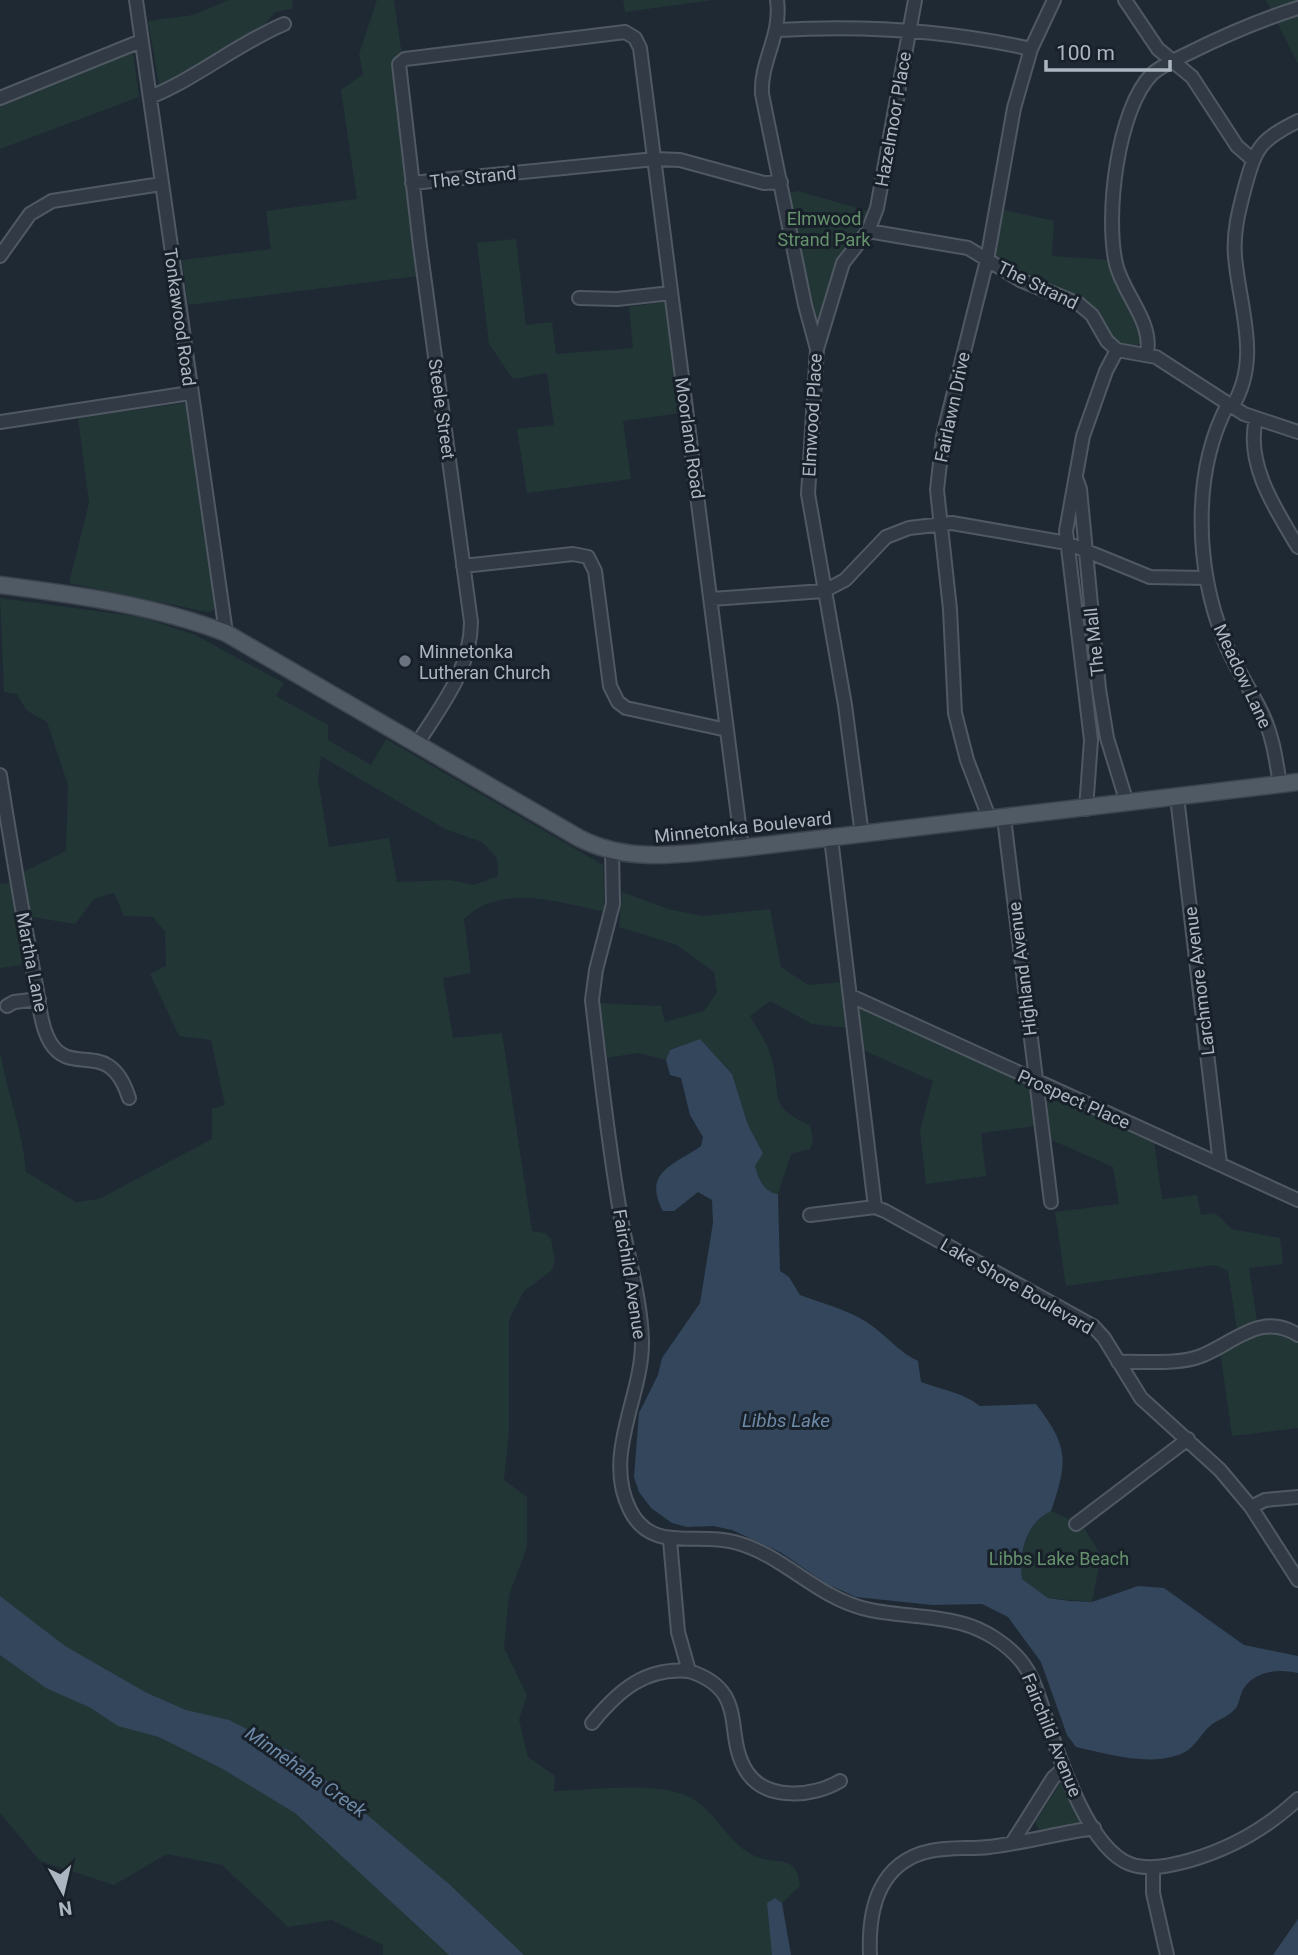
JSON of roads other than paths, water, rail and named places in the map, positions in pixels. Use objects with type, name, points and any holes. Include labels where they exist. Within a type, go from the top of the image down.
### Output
[{"type":"main road","name":"Minnetonka Boulevard","points":[[0,584],[102,599],[182,616],[226,633],[579,838],[612,851],[643,856],[862,835],[1298,782]]},
{"type":"street","name":"Tonkawood Road","points":[[136,0],[226,633]]},
{"type":"street","name":"Elmwood Place","points":[[777,0],[778,30],[762,86],[805,305],[817,349],[808,494],[845,705],[862,835]]},
{"type":"street","name":"Hazelmoor Place","points":[[817,349],[844,262],[868,231],[882,186],[915,0]]},
{"type":"street","name":"Fairlawn Drive","points":[[997,819],[967,760],[955,713],[950,609],[937,490],[943,436],[987,260],[1006,147],[1031,49],[1054,0]]},
{"type":"street","points":[[1125,0],[1158,49],[1192,77],[1237,146],[1253,160],[1263,140],[1298,121]]},
{"type":"street","points":[[1147,353],[1146,328],[1116,265],[1112,187],[1120,147],[1142,90],[1151,76],[1173,61],[1244,26],[1298,8]]},
{"type":"street","points":[[150,97],[172,88],[264,33],[284,24]]},
{"type":"street","points":[[778,30],[861,27],[909,30],[970,35],[1031,49]]},
{"type":"street","name":"Steele Street","points":[[417,744],[463,668],[471,645],[471,622],[398,69],[401,61],[629,34]]},
{"type":"street","name":"Moorland Road","points":[[629,34],[640,48],[743,848]]},
{"type":"street","points":[[0,97],[141,41]]},
{"type":"street","name":"The Strand","points":[[412,183],[654,159],[711,166],[768,184],[781,182]]},
{"type":"street","name":"Meadow Lane","points":[[1253,160],[1235,232],[1248,366],[1246,379],[1215,438],[1205,482],[1202,527],[1206,578],[1224,641],[1267,725],[1280,785]]},
{"type":"street","points":[[0,256],[30,214],[52,201],[161,184]]},
{"type":"street","name":"The Strand","points":[[868,231],[968,248],[1020,280],[1079,304],[1092,315],[1107,341],[1117,350]]},
{"type":"street","points":[[579,298],[617,299],[671,293]]},
{"type":"street","points":[[1117,350],[1147,353],[1165,361],[1230,405],[1256,419],[1298,432]]},
{"type":"street","name":"The Mall","points":[[1086,809],[1091,740],[1067,543],[1067,520],[1091,410],[1117,350]]},
{"type":"street","points":[[0,422],[190,393]]},
{"type":"street","points":[[1256,419],[1254,449],[1265,486],[1298,547]]},
{"type":"street","name":"The Mall","points":[[1076,478],[1080,489],[1098,689],[1108,738],[1127,803]]},
{"type":"street","points":[[712,599],[824,591],[845,580],[886,537],[909,528],[940,523],[961,523],[1067,543],[1150,577],[1184,580],[1206,578]]},
{"type":"street","points":[[463,566],[573,554],[588,557],[595,571],[610,686],[618,702],[634,711],[727,730]]},
{"type":"street","name":"Martha Lane","points":[[0,775],[48,1038],[54,1048],[74,1059],[106,1063],[123,1078],[129,1098]]},
{"type":"street","name":"Larchmore Avenue","points":[[1177,797],[1220,1164]]},
{"type":"street","name":"Highland Avenue","points":[[997,819],[1051,1202]]},
{"type":"street","points":[[810,1215],[875,1207],[831,838]]},
{"type":"street","name":"Fairchild Avenue","points":[[612,851],[613,904],[596,970],[592,1000],[619,1209],[639,1307],[642,1338],[642,1361],[625,1423],[622,1481],[625,1499],[639,1525],[660,1538],[670,1540],[709,1537],[741,1544],[791,1568],[839,1600],[864,1609],[964,1624],[994,1638],[1022,1662],[1032,1678],[1063,1769],[1094,1828],[1124,1861],[1153,1867]]},
{"type":"street","name":"Prospect Place","points":[[851,996],[1298,1200]]},
{"type":"street","points":[[7,1006],[14,1002],[39,999]]},
{"type":"street","name":"Lake Shore Boulevard","points":[[875,1207],[1093,1326],[1104,1338],[1141,1398],[1188,1439],[1251,1507],[1298,1580]]},
{"type":"street","points":[[1118,1362],[1201,1356],[1254,1327],[1284,1329],[1298,1335]]},
{"type":"street","points":[[1076,1524],[1188,1439]]},
{"type":"street","points":[[1251,1507],[1265,1500],[1298,1497]]},
{"type":"street","points":[[670,1540],[678,1632],[689,1671]]},
{"type":"street","points":[[592,1723],[610,1702],[634,1681],[662,1672],[689,1671],[718,1687],[727,1699],[733,1712],[738,1745],[746,1771],[760,1785],[791,1794],[825,1790],[840,1781]]},
{"type":"street","points":[[1012,1843],[1053,1779],[1063,1769]]},
{"type":"street","points":[[1167,1955],[1153,1893],[1153,1867],[1177,1864],[1228,1847],[1257,1832],[1298,1799]]},
{"type":"street","points":[[870,1955],[869,1929],[879,1886],[901,1863],[933,1850],[1012,1843],[1094,1828]]},
{"type":"water","name":"Libbs Lake","points":[[700,1039],[732,1074],[748,1125],[763,1153],[755,1166],[765,1188],[778,1194],[780,1271],[789,1277],[800,1295],[848,1312],[867,1322],[918,1361],[921,1382],[959,1395],[980,1406],[1036,1404],[1055,1432],[1062,1455],[1060,1479],[1051,1511],[1035,1523],[1026,1540],[1022,1579],[1048,1598],[1070,1601],[1092,1602],[1138,1586],[1164,1588],[1244,1645],[1298,1656],[1298,1673],[1269,1672],[1249,1682],[1233,1711],[1209,1727],[1194,1745],[1178,1755],[1141,1759],[1076,1747],[1067,1735],[1041,1662],[1008,1617],[982,1604],[932,1605],[856,1597],[827,1584],[780,1552],[732,1530],[713,1526],[687,1527],[672,1523],[651,1508],[639,1492],[634,1477],[639,1413],[658,1375],[662,1358],[700,1303],[713,1223],[712,1200],[698,1192],[674,1211],[663,1211],[657,1198],[656,1187],[664,1171],[701,1146],[703,1137],[690,1115],[681,1078],[670,1075],[666,1060],[670,1050]]},
{"type":"water","name":"Minnehaha Creek","points":[[0,1596],[65,1646],[147,1693],[186,1710],[229,1720],[294,1753],[449,1884],[524,1955],[449,1955],[295,1813],[221,1768],[159,1737],[118,1726],[91,1708],[46,1688],[0,1655]]},
{"type":"water","points":[[775,1898],[782,1903],[791,1955],[772,1955],[767,1903]]},
{"type":"water","points":[[1298,1919],[1298,1955],[1273,1955],[1275,1952]]},
{"type":"place","name":"Minnetonka Lutheran Church","points":[[405,661]]},
{"type":"park label","name":"Elmwood Strand Park","points":[[824,228]]},
{"type":"park label","name":"Libbs Lake Beach","points":[[1059,1558]]}]
